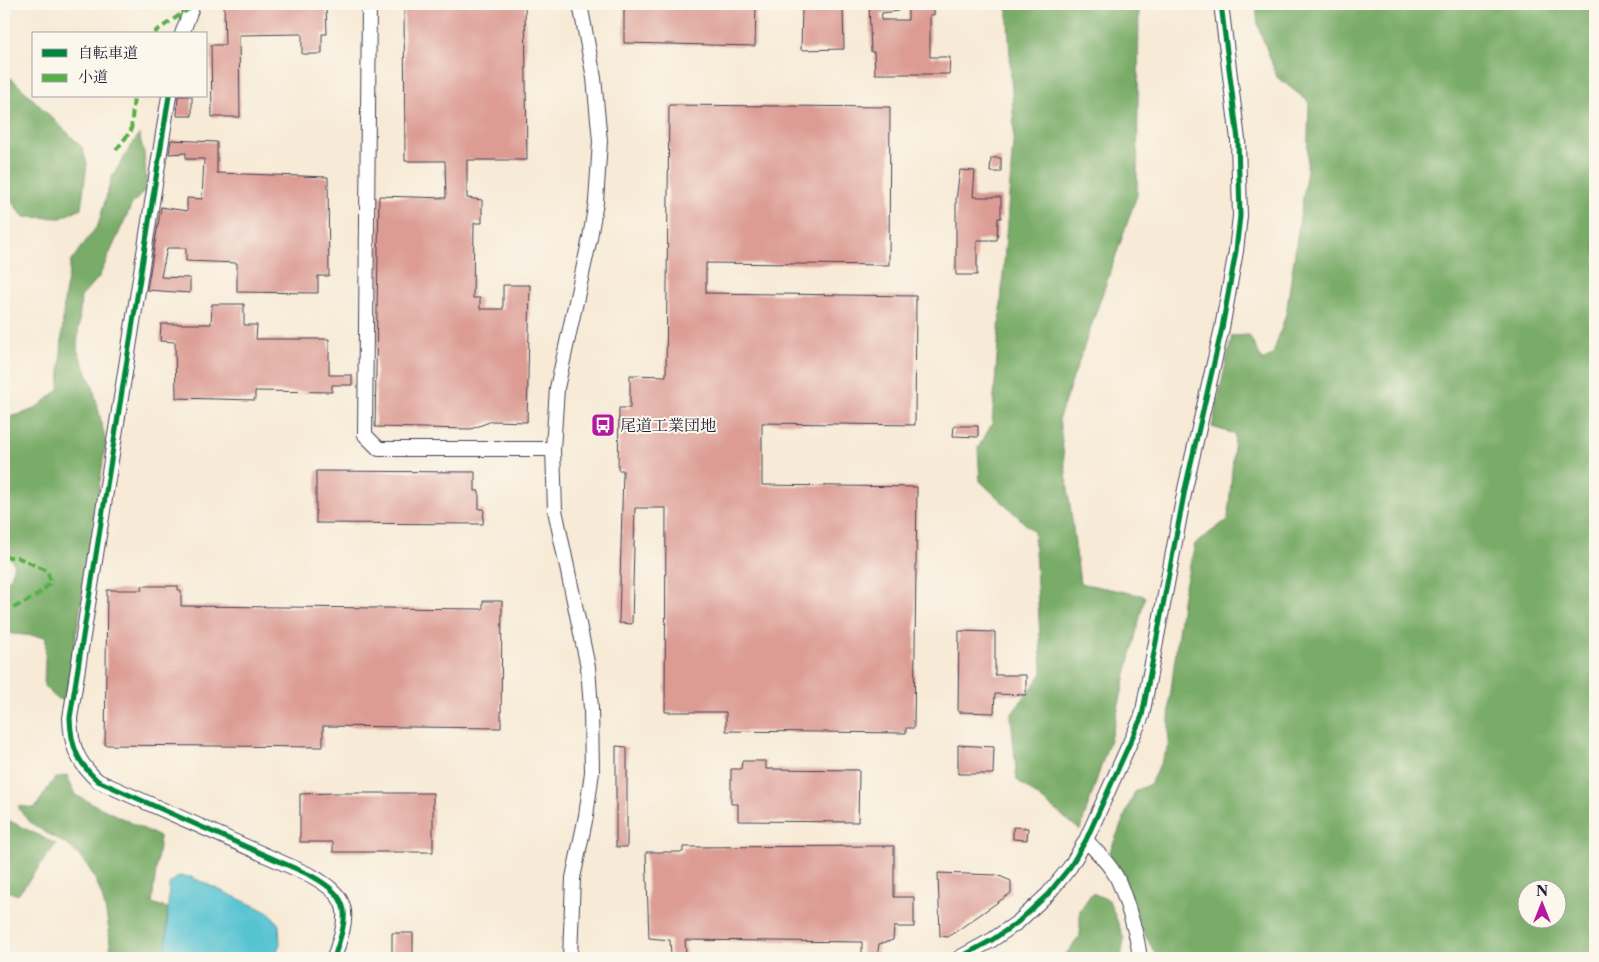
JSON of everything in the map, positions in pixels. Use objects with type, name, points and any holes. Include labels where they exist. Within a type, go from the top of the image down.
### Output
[{"type":"street","points":[[369,4],[365,434],[379,450],[553,449]]},
{"type":"street","points":[[570,958],[572,878],[586,816],[592,772],[591,709],[588,666],[555,510],[553,449],[557,388],[587,253],[596,202],[599,150],[594,78],[580,4]]},
{"type":"street","points":[[959,958],[992,940],[1018,922],[1048,894],[1070,867],[1086,840],[1142,716],[1185,489],[1222,328],[1236,251],[1240,216],[1238,140],[1221,4]]},
{"type":"street","points":[[183,32],[191,5]]},
{"type":"street","points":[[169,98],[70,718],[70,732],[77,755],[84,768],[98,780],[302,871],[330,886],[340,899],[345,921],[334,958]]},
{"type":"street","points":[[1086,840],[1105,860],[1116,878],[1139,944],[1139,958]]},
{"type":"green space","points":[[1007,4],[1139,4],[1137,195],[1059,418],[1080,583],[1145,596],[1112,733],[1080,830],[1017,780],[1011,715],[1042,673],[1034,532],[980,481],[978,448],[992,424],[1014,129]]},
{"type":"green space","points":[[1256,4],[1595,4],[1595,958],[1158,958],[1141,928],[1128,892],[1109,854],[1135,791],[1150,784],[1168,748],[1170,698],[1183,594],[1195,544],[1228,519],[1235,434],[1212,427],[1232,336],[1249,335],[1263,361],[1273,354],[1286,314],[1307,170],[1309,102],[1277,77],[1258,26]]},
{"type":"green space","points":[[4,71],[82,147],[87,164],[81,208],[61,218],[24,217],[9,199],[4,199]]},
{"type":"green space","points":[[139,134],[144,153],[147,188],[132,204],[99,277],[81,297],[77,349],[93,387],[106,442],[66,701],[56,698],[44,686],[46,637],[4,633],[4,582],[11,578],[14,563],[4,552],[4,417],[21,414],[34,408],[59,389],[64,301],[71,261],[98,225],[112,177]]},
{"type":"green space","points":[[67,775],[75,795],[160,837],[152,903],[167,908],[166,958],[111,958],[109,929],[103,899],[91,871],[71,848],[41,830],[22,814],[18,806],[35,808],[54,779]]},
{"type":"green space","points":[[4,818],[56,844],[18,895],[4,890]]},
{"type":"green space","points":[[1092,893],[1109,900],[1124,939],[1121,958],[1063,958],[1080,936],[1080,910]]},
{"type":"water","points":[[179,876],[191,877],[270,913],[279,925],[280,944],[274,958],[166,958],[169,884]]},
{"type":"building","points":[[224,4],[326,4],[327,34],[322,34],[322,54],[302,54],[302,34],[239,35],[240,117],[212,117],[211,45],[225,45]]},
{"type":"building","points":[[404,4],[525,4],[527,160],[467,160],[467,198],[482,200],[482,223],[474,223],[473,298],[480,298],[480,309],[503,309],[503,285],[530,285],[527,422],[492,421],[471,429],[375,427],[379,196],[446,198],[445,161],[405,161]]},
{"type":"building","points":[[624,4],[756,4],[755,46],[624,43]]},
{"type":"building","points":[[869,4],[899,4],[899,11],[882,13],[881,20],[908,20],[908,4],[934,4],[934,15],[930,15],[930,57],[950,57],[949,74],[875,74],[874,52],[871,52]]},
{"type":"building","points":[[802,9],[843,9],[844,49],[801,50]]},
{"type":"building","points":[[178,98],[192,98],[192,116],[177,116]]},
{"type":"building","points":[[669,105],[890,107],[889,265],[706,263],[706,293],[916,296],[915,425],[762,423],[762,485],[917,487],[914,728],[906,728],[906,733],[726,731],[726,712],[665,712],[666,508],[635,508],[632,624],[619,623],[623,470],[618,470],[619,408],[630,408],[630,375],[666,376]]},
{"type":"building","points":[[171,140],[217,142],[217,173],[328,177],[329,276],[318,276],[318,293],[237,292],[237,263],[186,261],[186,248],[167,248],[161,277],[190,278],[190,293],[147,290],[161,207],[187,211],[187,198],[202,199],[204,159],[186,159],[186,153],[169,154]]},
{"type":"building","points":[[991,158],[1001,158],[1001,172],[990,172]]},
{"type":"building","points":[[960,170],[975,171],[973,197],[1001,197],[1001,218],[998,218],[997,240],[977,240],[977,275],[956,275],[956,200]]},
{"type":"building","points":[[212,304],[244,304],[244,325],[257,325],[256,339],[329,339],[329,375],[352,375],[352,385],[332,385],[332,392],[255,391],[255,400],[176,398],[175,342],[160,341],[161,324],[211,324]]},
{"type":"building","points":[[954,426],[978,426],[978,437],[953,436]]},
{"type":"building","points":[[316,471],[475,472],[475,491],[479,491],[479,509],[484,509],[483,524],[316,523]]},
{"type":"building","points":[[142,586],[178,586],[178,590],[181,590],[181,606],[483,609],[483,601],[502,601],[501,728],[323,726],[323,747],[105,745],[107,590],[142,590]]},
{"type":"building","points":[[959,631],[995,632],[995,675],[1026,675],[1026,695],[995,694],[994,713],[958,712]]},
{"type":"building","points":[[958,745],[994,747],[993,774],[958,774]]},
{"type":"building","points":[[616,746],[627,747],[627,847],[616,847]]},
{"type":"building","points":[[742,761],[766,761],[766,769],[859,770],[858,822],[738,821],[738,804],[731,804],[731,769],[741,769]]},
{"type":"building","points":[[433,793],[433,852],[333,852],[333,842],[300,842],[300,794]]},
{"type":"building","points":[[1013,827],[1028,828],[1027,840],[1013,839]]},
{"type":"building","points":[[894,846],[894,897],[914,897],[914,927],[894,927],[893,940],[879,944],[877,957],[862,957],[862,942],[685,940],[686,955],[671,956],[670,940],[649,938],[646,852],[683,852],[683,847]]},
{"type":"building","points":[[938,873],[997,875],[1011,881],[1011,893],[948,937],[940,936]]},
{"type":"building","points":[[392,933],[413,933],[413,958],[392,958]]},
{"type":"marked path","points":[[156,32],[192,7]]},
{"type":"marked path","points":[[116,150],[131,131],[134,98]]},
{"type":"marked path","points":[[4,557],[17,557],[47,571],[51,582],[29,600],[4,611]]},
{"type":"cycle path","points":[[959,958],[992,940],[1018,922],[1048,894],[1070,867],[1086,840],[1142,716],[1185,489],[1222,328],[1236,251],[1240,216],[1238,140],[1221,4]]},
{"type":"cycle path","points":[[169,98],[70,718],[72,737],[80,760],[98,781],[310,875],[334,892],[341,900],[344,909],[342,930],[334,958]]},
{"type":"place","name":"尾道工業団地","points":[[603,425]]}]
